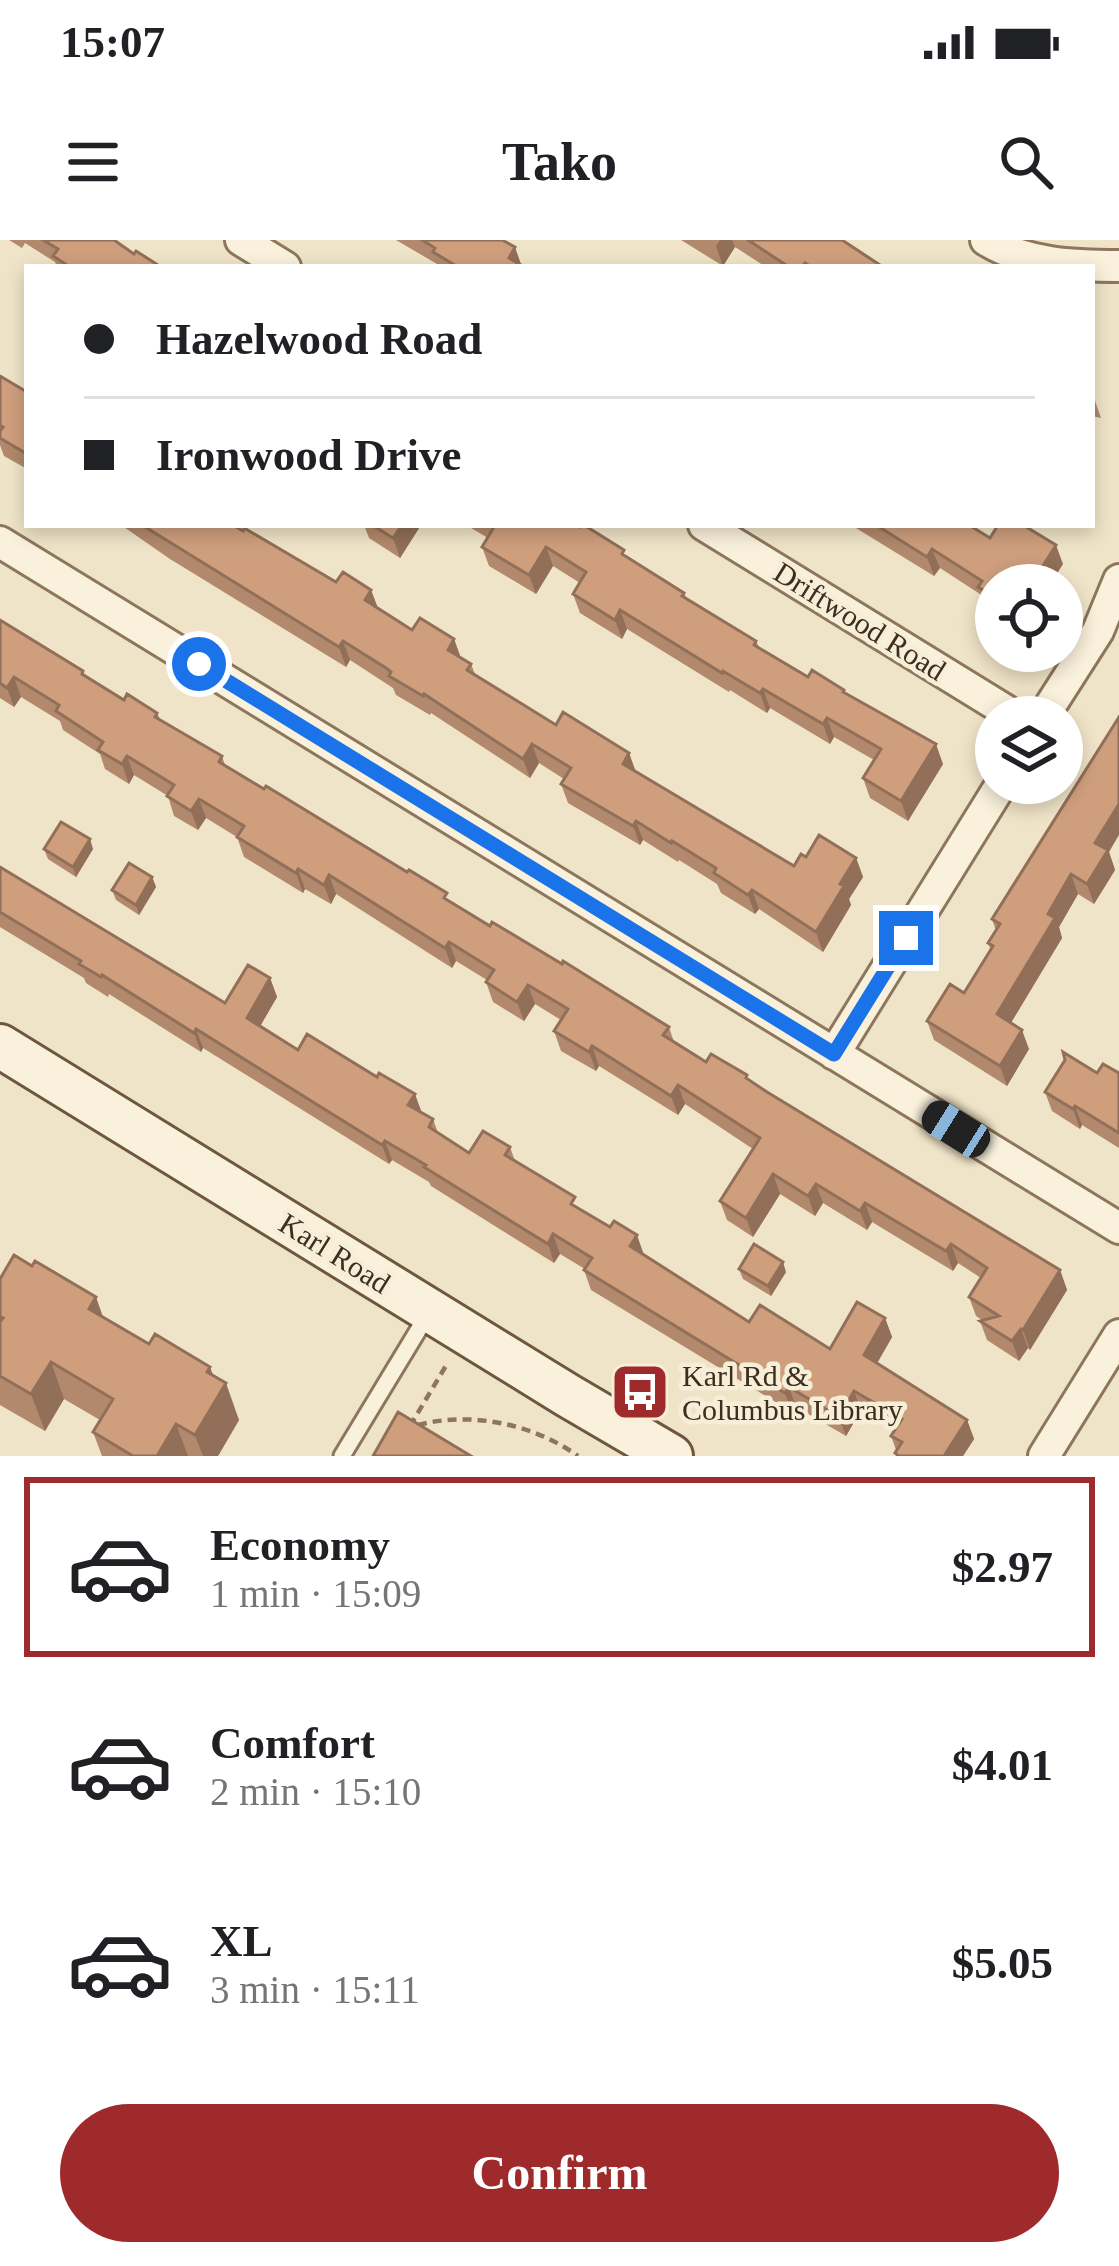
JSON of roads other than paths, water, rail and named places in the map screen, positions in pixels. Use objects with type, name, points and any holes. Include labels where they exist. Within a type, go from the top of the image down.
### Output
[{"type":"main road","name":"Karl Road","points":[[0,1046],[671,1456]]},
{"type":"street","points":[[241,240],[280,264]]},
{"type":"street","points":[[986,240],[1000,249],[1058,264]]},
{"type":"street","name":"Driftwood Road","points":[[709,528],[982,696]]},
{"type":"street","points":[[0,542],[1119,1228]]},
{"type":"street","points":[[1056,696],[1098,631],[1119,580]]},
{"type":"street","points":[[834,1054],[989,804]]},
{"type":"street","points":[[1044,1456],[1119,1336]]},
{"type":"lane","points":[[342,1456],[429,1311]]},
{"type":"place","name":"Karl Rd & Columbus Library","points":[[640,1392]]}]
